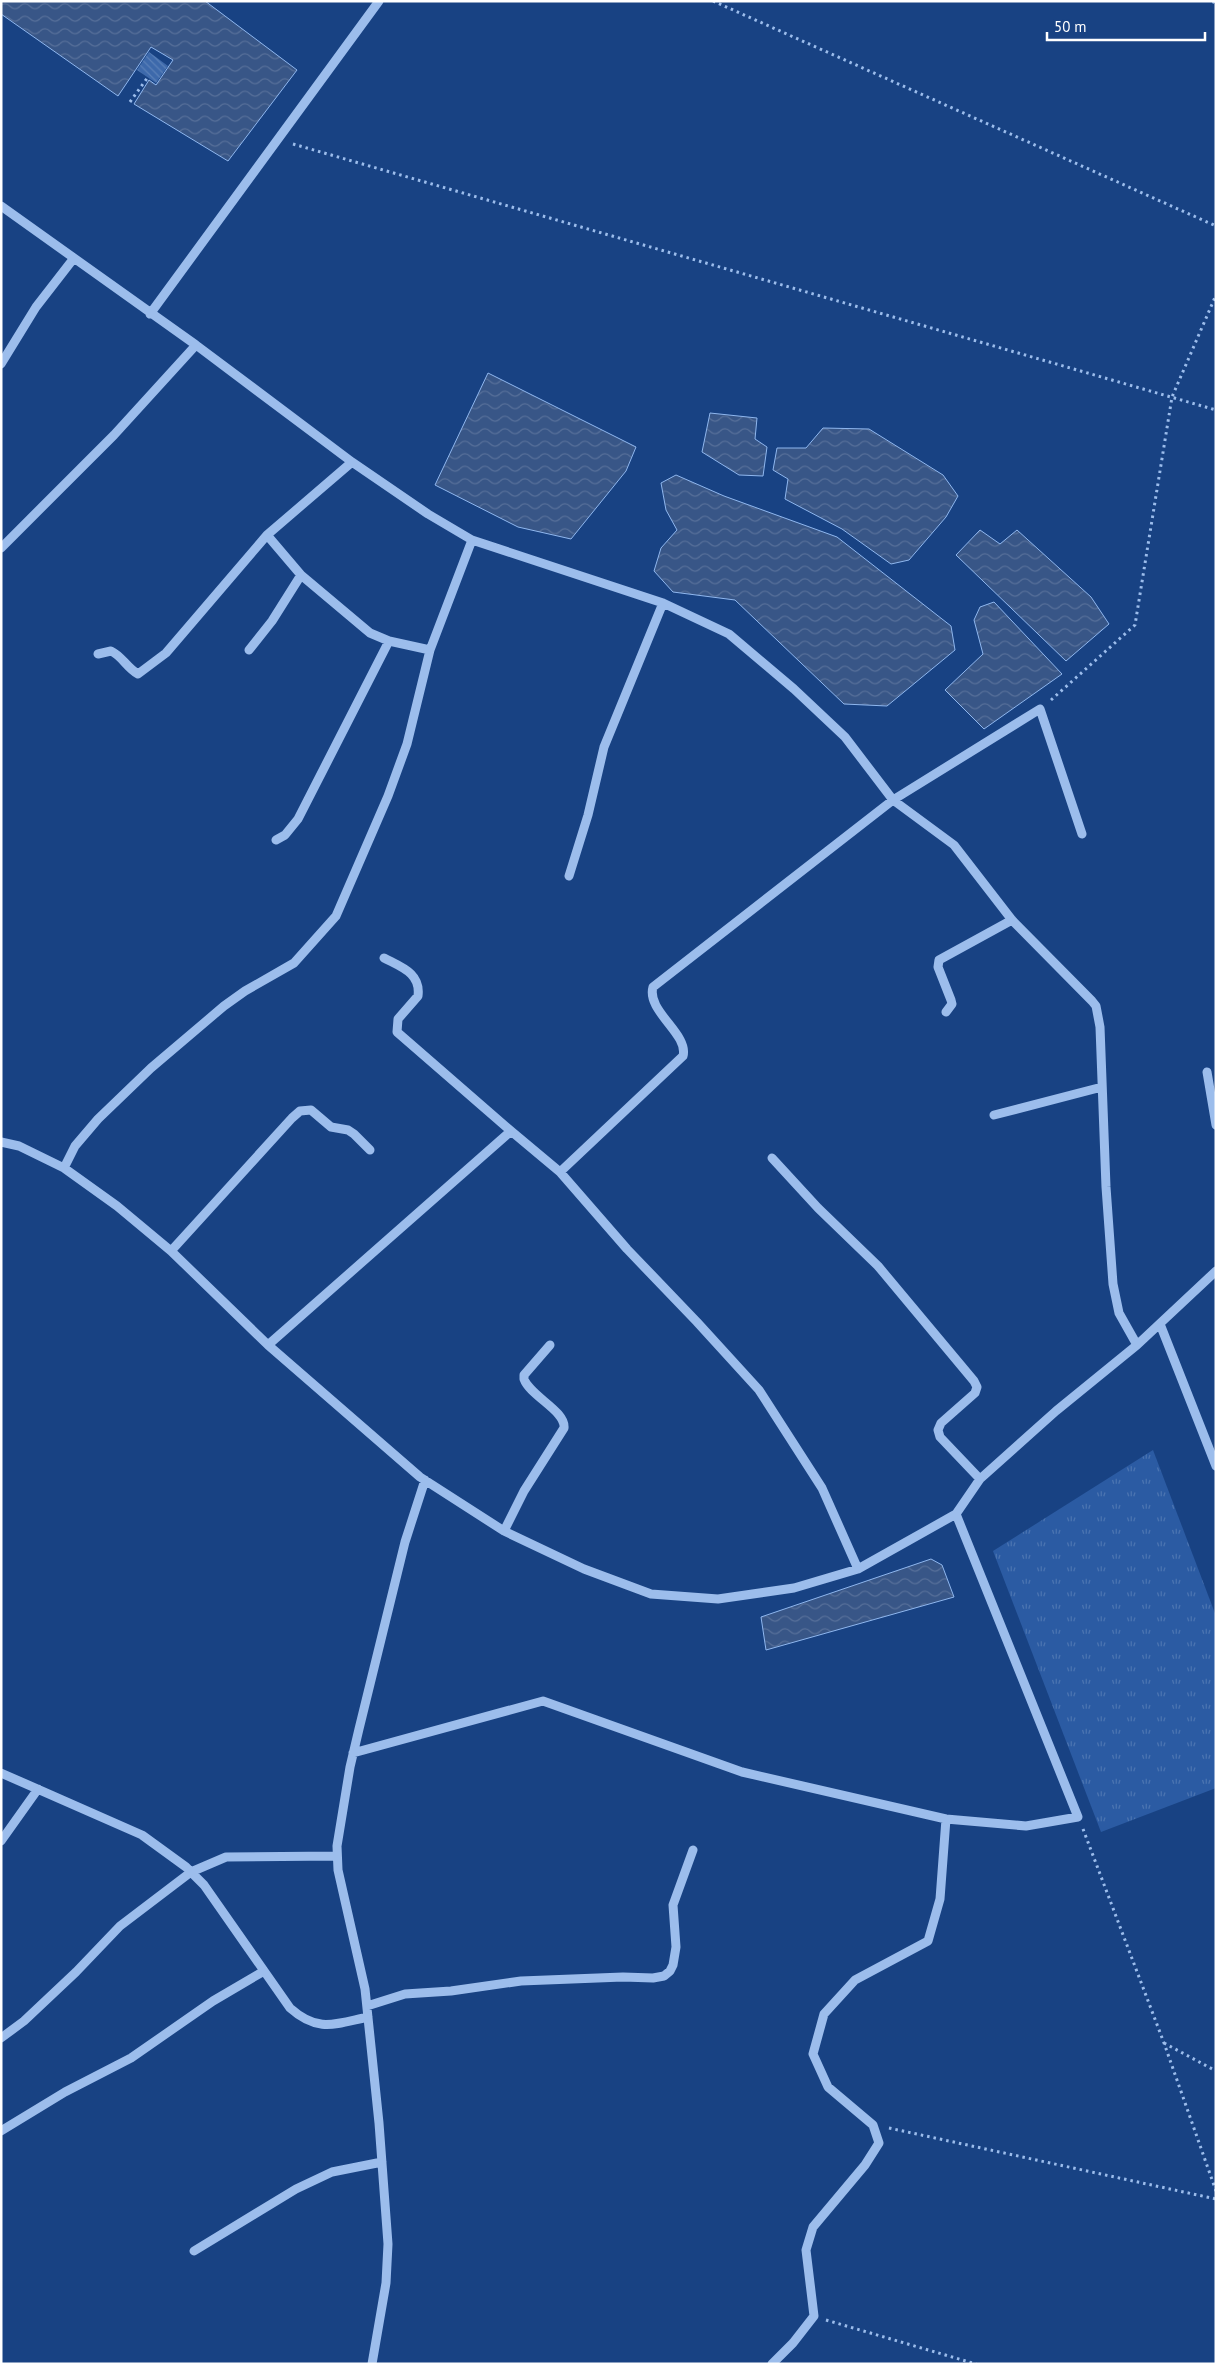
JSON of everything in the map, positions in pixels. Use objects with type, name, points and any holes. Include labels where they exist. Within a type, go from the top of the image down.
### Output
[{"type":"street","points":[[150,314],[379,1]]},
{"type":"street","points":[[1,206],[196,345],[352,462],[428,514],[472,540],[663,603],[729,634],[845,737],[893,800],[954,845],[1012,920],[1096,1006],[1100,1027],[1113,1284],[1119,1313],[1137,1345]]},
{"type":"street","points":[[1,364],[36,307],[74,258]]},
{"type":"street","points":[[1,548],[114,435],[196,345]]},
{"type":"street","points":[[98,654],[103,651],[111,651],[119,655],[131,670],[138,674],[144,671],[166,653],[267,535],[352,462]]},
{"type":"street","points":[[267,535],[301,575],[370,632],[389,641],[430,650]]},
{"type":"street","points":[[64,1168],[75,1146],[98,1119],[151,1068],[224,1006],[245,991],[294,963],[336,916],[388,796],[407,744],[430,650],[472,540]]},
{"type":"street","points":[[249,650],[272,621],[301,575]]},
{"type":"street","points":[[569,876],[588,815],[604,747],[663,603]]},
{"type":"street","points":[[276,840],[285,835],[298,820],[389,641]]},
{"type":"street","points":[[560,1172],[683,1056],[683,1046],[653,1000],[653,987],[893,800],[1040,710],[1082,834]]},
{"type":"street","points":[[946,1012],[952,1004],[952,1000],[938,968],[939,960],[1012,920]]},
{"type":"street","points":[[384,958],[410,972],[418,982],[418,996],[398,1019],[397,1032],[560,1172],[627,1249],[698,1322],[759,1390],[822,1488],[858,1569]]},
{"type":"street","points":[[1207,1072],[1216,1125]]},
{"type":"street","points":[[994,1115],[1102,1087]]},
{"type":"street","points":[[171,1251],[260,1151],[300,1111],[311,1110],[331,1127],[348,1130],[370,1150]]},
{"type":"street","points":[[268,1345],[511,1131]]},
{"type":"street","points":[[1,1142],[19,1146],[64,1168],[117,1206],[171,1251],[268,1345],[425,1480],[504,1531],[584,1569],[651,1594],[718,1599],[794,1588],[858,1569],[956,1514],[980,1479],[1056,1411],[1137,1345],[1216,1271]]},
{"type":"street","points":[[772,1158],[818,1208],[878,1266],[974,1381],[977,1387],[975,1393],[941,1423],[938,1430],[940,1437],[980,1479]]},
{"type":"street","points":[[1160,1324],[1216,1466]]},
{"type":"street","points":[[504,1531],[524,1491],[564,1428],[562,1418],[528,1387],[524,1379],[524,1375],[550,1345]]},
{"type":"street","points":[[372,2364],[386,2283],[388,2244],[365,1989],[338,1870],[338,1856],[341,1818],[354,1753],[405,1542],[425,1480]]},
{"type":"street","points":[[354,1753],[543,1701],[742,1772],[946,1819],[1026,1826],[1078,1817],[956,1514]]},
{"type":"street","points":[[1,1773],[142,1834],[191,1872],[204,1885],[290,2008],[303,2020],[321,2026],[368,2017]]},
{"type":"street","points":[[1,1841],[38,1789]]},
{"type":"street","points":[[772,2364],[793,2343],[814,2316],[806,2250],[813,2227],[865,2165],[879,2143],[873,2125],[828,2087],[813,2054],[824,2014],[855,1980],[928,1941],[940,1899],[946,1819]]},
{"type":"street","points":[[366,2006],[405,1994],[521,1982],[623,1977],[653,1978],[664,1976],[673,1965],[676,1947],[673,1905],[693,1850]]},
{"type":"street","points":[[1,2038],[24,2021],[76,1972],[120,1926],[191,1872],[226,1857],[338,1856]]},
{"type":"street","points":[[1,2131],[65,2092],[131,2058],[213,2001],[264,1971]]},
{"type":"street","points":[[194,2251],[296,2189],[323,2176],[332,2172],[382,2162]]},
{"type":"path","points":[[712,1],[1216,226]]},
{"type":"path","points":[[1213,1],[1216,6]]},
{"type":"path","points":[[130,102],[148,78]]},
{"type":"path","points":[[278,139],[1216,410]]},
{"type":"path","points":[[1040,710],[1135,625],[1172,398],[1216,295]]},
{"type":"path","points":[[1078,1817],[1164,2043],[1216,2191]]},
{"type":"path","points":[[1164,2043],[1216,2070]]},
{"type":"path","points":[[873,2125],[1216,2198]]},
{"type":"path","points":[[814,2316],[976,2364]]},
{"type":"green space","points":[[1153,1450],[1216,1616],[1216,1788],[1101,1832],[993,1551]]},
{"type":"water","points":[[1,1],[205,1],[297,70],[228,161],[134,104],[149,80],[156,85],[173,60],[151,47],[118,96],[1,14]]},
{"type":"water","points":[[488,373],[636,447],[626,471],[571,539],[518,527],[435,485]]},
{"type":"water","points":[[710,413],[757,418],[755,439],[767,447],[763,476],[739,475],[702,452]]},
{"type":"water","points":[[823,428],[869,429],[943,475],[958,496],[946,517],[909,560],[891,564],[842,529],[785,499],[788,479],[773,470],[777,448],[806,448]]},
{"type":"water","points":[[676,475],[724,496],[837,537],[951,626],[955,650],[887,706],[844,704],[735,600],[673,592],[654,571],[661,548],[677,530],[666,510],[661,483]]},
{"type":"water","points":[[980,530],[1000,544],[1017,530],[1091,597],[1109,624],[1066,661],[956,555]]},
{"type":"water","points":[[994,602],[1062,674],[984,729],[945,690],[983,654],[974,620],[980,607]]},
{"type":"water","points":[[931,1559],[942,1565],[954,1597],[766,1650],[761,1617]]},
{"type":"building","points":[[149,52],[168,66],[156,83],[137,70]]}]
